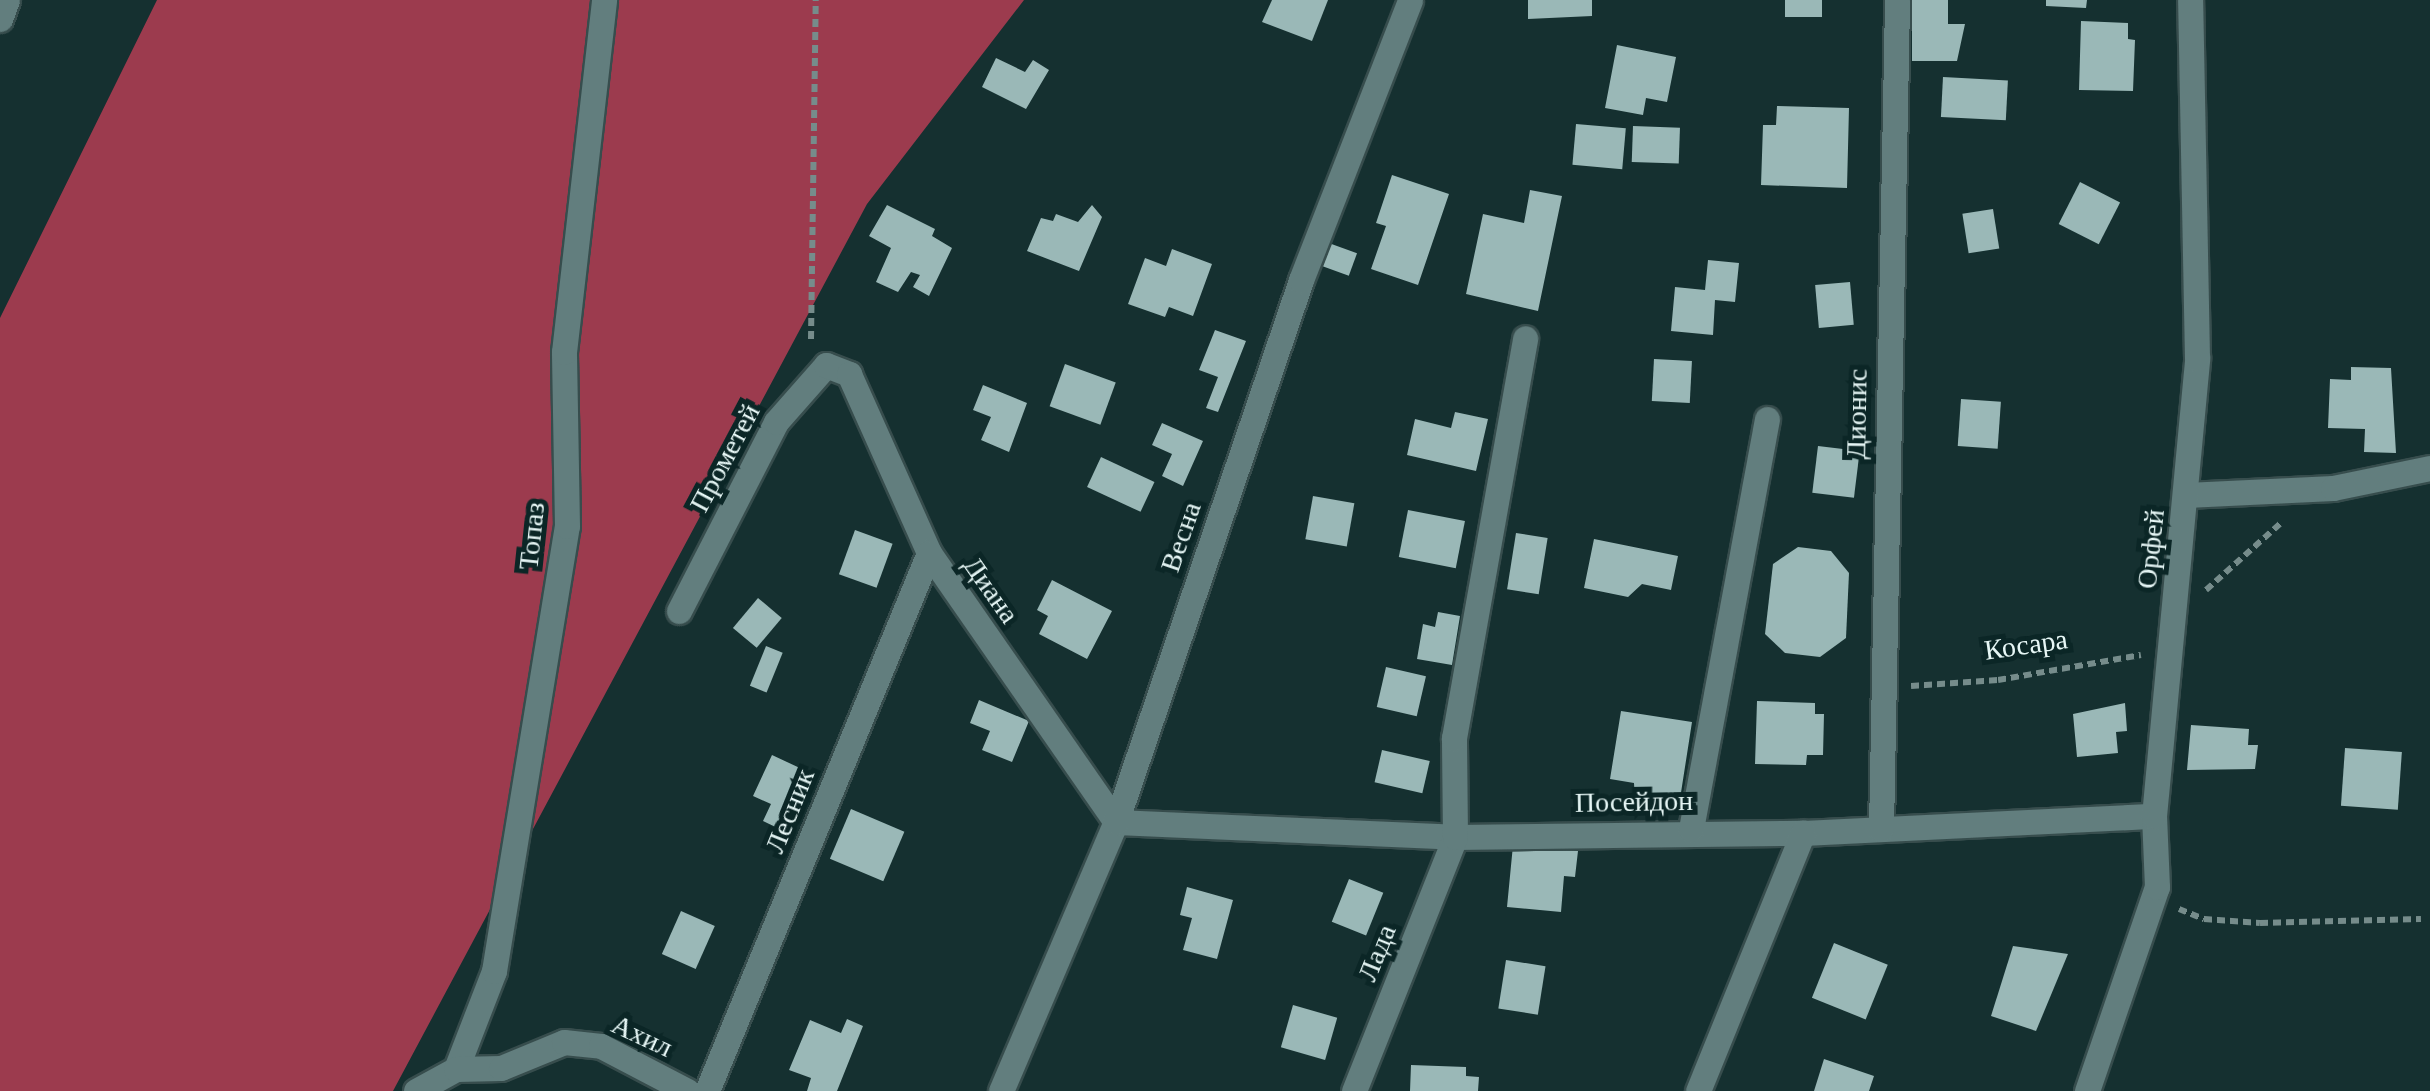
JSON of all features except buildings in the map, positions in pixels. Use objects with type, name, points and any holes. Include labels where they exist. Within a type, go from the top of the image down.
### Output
[{"type":"street","points":[[0,20],[7,0]]},
{"type":"street","name":"Топаз","points":[[456,1069],[494,971],[567,526],[564,352],[604,0]]},
{"type":"street","name":"Весна","points":[[1001,1091],[1116,822],[1301,280],[1410,0]]},
{"type":"street","name":"Дионис","points":[[1880,829],[1886,688],[1897,0]]},
{"type":"street","name":"Орфей","points":[[2087,1091],[2157,887],[2154,816],[2196,358],[2190,0]]},
{"type":"street","points":[[1455,837],[1454,738],[1525,338]]},
{"type":"street","name":"Диана","points":[[810,376],[826,365],[849,374],[929,553],[1116,822]]},
{"type":"street","name":"Прометей","points":[[678,611],[776,422],[810,376]]},
{"type":"street","points":[[1691,829],[1766,419]]},
{"type":"street","points":[[2186,495],[2333,488],[2430,468]]},
{"type":"street","name":"Лесник","points":[[706,1091],[929,553]]},
{"type":"street","name":"Посейдон","points":[[1116,822],[1455,837],[1691,829],[1803,832],[2154,816]]},
{"type":"street","points":[[1698,1091],[1803,832]]},
{"type":"street","name":"Лада","points":[[1354,1091],[1455,837]]},
{"type":"street","name":"Ахил","points":[[456,1069],[501,1068],[564,1042],[601,1046],[686,1091]]},
{"type":"street","points":[[416,1091],[456,1069]]},
{"type":"path","points":[[810,376],[816,0]]},
{"type":"path","points":[[2196,600],[2256,540],[2287,519]]},
{"type":"path","name":"Косара","points":[[1886,688],[2050,672],[2171,645]]},
{"type":"path","points":[[2157,887],[2186,914],[2204,919],[2420,919]]},
{"type":"shaded area","points":[[157,0],[1024,0],[867,204],[393,1091],[0,1091],[0,318]]}]
